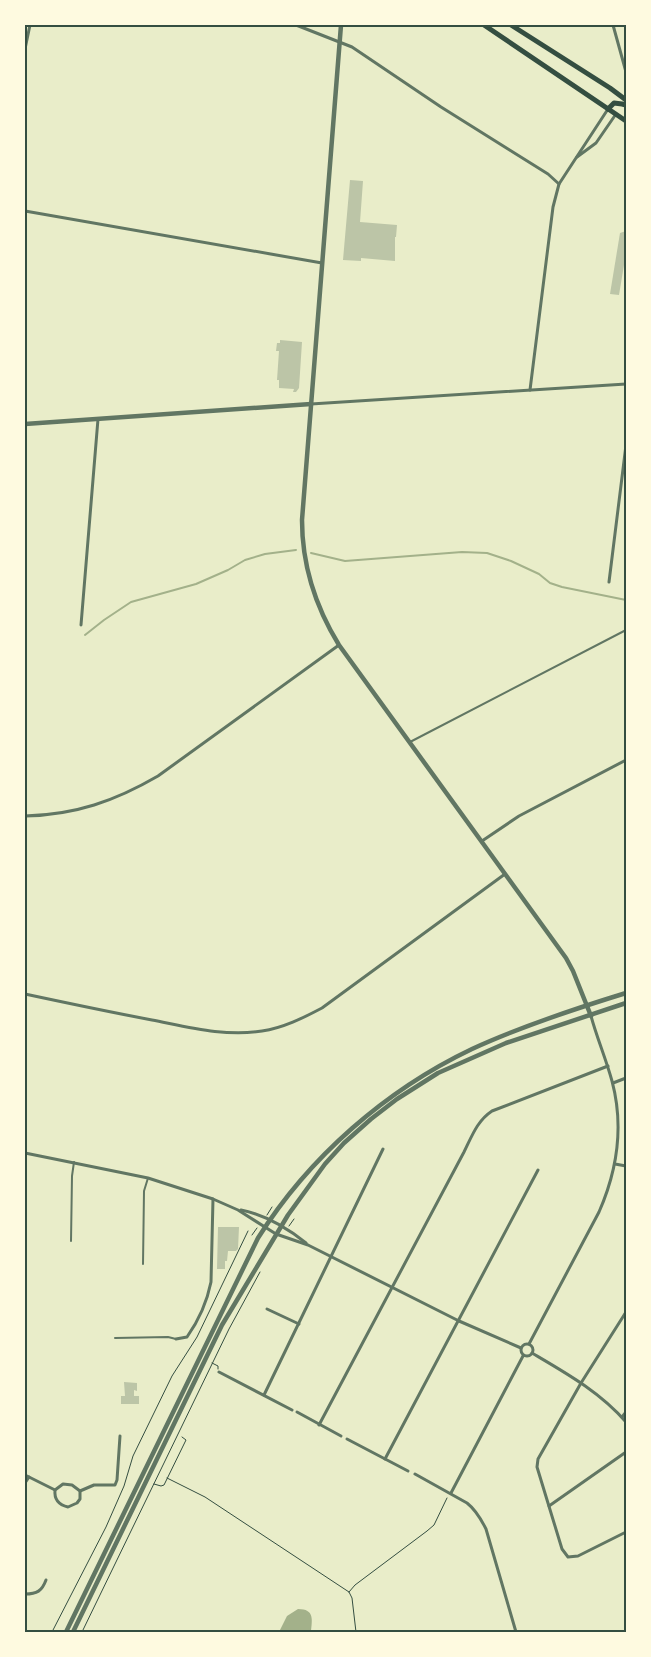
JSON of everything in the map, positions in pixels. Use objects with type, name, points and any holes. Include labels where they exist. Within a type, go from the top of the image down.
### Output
[{"type":"main road","points":[[484,25],[626,121]]},
{"type":"main road","points":[[511,25],[626,100]]},
{"type":"main road","points":[[616,114],[620,103],[619,95]]},
{"type":"main road","points":[[608,109],[614,103],[626,106]]},
{"type":"street","points":[[25,49],[30,25]]},
{"type":"street","points":[[296,25],[352,47],[441,107],[548,174],[559,184]]},
{"type":"street","points":[[341,25],[302,520],[309,580],[320,612],[339,645],[566,958],[587,1005],[608,1066],[618,1115],[615,1164],[606,1197],[529,1344]]},
{"type":"street","points":[[613,25],[626,72]]},
{"type":"street","points":[[530,390],[553,207],[559,184],[577,153],[608,109]]},
{"type":"street","points":[[576,157],[596,142],[616,114]]},
{"type":"street","points":[[25,211],[322,264]]},
{"type":"street","points":[[25,424],[626,384]]},
{"type":"street","points":[[81,625],[98,419]]},
{"type":"street","points":[[609,582],[626,445]]},
{"type":"street","points":[[25,816],[63,813],[86,808],[109,801],[136,789],[158,776],[339,645]]},
{"type":"street","points":[[482,841],[519,816],[626,760]]},
{"type":"street","points":[[25,994],[199,1030],[240,1033],[262,1031],[283,1026],[322,1008],[505,874]]},
{"type":"street","points":[[66,1632],[240,1273],[265,1228],[300,1181],[323,1156],[368,1116],[394,1095],[442,1065],[522,1028],[626,993]]},
{"type":"street","points":[[73,1632],[222,1325],[276,1234],[325,1164],[344,1144],[397,1099],[438,1073],[506,1043],[626,1004]]},
{"type":"street","points":[[320,1424],[480,1122],[492,1111],[608,1066]]},
{"type":"street","points":[[613,1083],[626,1078]]},
{"type":"street","points":[[264,1395],[383,1149]]},
{"type":"street","points":[[25,1153],[148,1178],[213,1199],[238,1210],[276,1234],[308,1245],[459,1321],[521,1348]]},
{"type":"street","points":[[615,1164],[626,1166]]},
{"type":"street","points":[[385,1459],[538,1170]]},
{"type":"street","points":[[176,1339],[187,1337],[203,1310],[209,1295],[213,1199]]},
{"type":"street","points":[[238,1210],[271,1220],[308,1245]]},
{"type":"street","points":[[267,1309],[298,1324]]},
{"type":"street","points":[[626,1312],[581,1382],[538,1459],[538,1467],[562,1550],[568,1557],[578,1556],[626,1532]]},
{"type":"street","points":[[523,1356],[520,1352],[521,1348],[524,1344],[529,1344]]},
{"type":"street","points":[[523,1356],[528,1357],[532,1353],[533,1349],[529,1344]]},
{"type":"street","points":[[532,1353],[581,1382],[607,1402],[626,1422]]},
{"type":"street","points":[[451,1494],[523,1356]]},
{"type":"street","points":[[219,1372],[292,1410]]},
{"type":"street","points":[[297,1412],[341,1436]]},
{"type":"street","points":[[622,1417],[626,1412]]},
{"type":"street","points":[[80,1491],[94,1485],[116,1485],[120,1436]]},
{"type":"street","points":[[347,1439],[408,1471]]},
{"type":"street","points":[[549,1506],[626,1452]]},
{"type":"street","points":[[415,1474],[474,1509],[486,1530],[516,1632]]},
{"type":"street","points":[[25,1483],[27,1476],[55,1490]]},
{"type":"street","points":[[67,1484],[76,1487],[80,1491],[80,1499],[73,1506],[63,1506],[56,1500],[55,1490],[67,1484]]},
{"type":"street","points":[[25,1594],[38,1592],[43,1588],[46,1580]]},
{"type":"lane","points":[[410,742],[626,630]]},
{"type":"lane","points":[[71,1241],[74,1162]]},
{"type":"lane","points":[[143,1264],[144,1191],[148,1178]]},
{"type":"lane","points":[[115,1338],[168,1337],[176,1339]]},
{"type":"path","points":[[52,1632],[106,1527],[124,1486],[133,1456],[172,1376],[197,1337],[248,1231]]},
{"type":"path","points":[[82,1632],[229,1328],[260,1272]]},
{"type":"path","points":[[212,1363],[218,1366],[219,1372]]},
{"type":"path","points":[[154,1484],[164,1485],[186,1440],[182,1437]]},
{"type":"path","points":[[167,1478],[205,1497],[348,1592],[352,1598],[356,1632]]},
{"type":"path","points":[[348,1592],[434,1525],[447,1498],[451,1494]]},
{"type":"shaded area","points":[[298,1609],[303,1609],[310,1613],[312,1619],[311,1632],[279,1632],[287,1616]]},
{"type":"building","points":[[350,180],[363,181],[360,222],[397,225],[395,261],[361,258],[361,261],[343,260]]},
{"type":"building","points":[[626,231],[626,253],[619,295],[610,294],[620,233]]},
{"type":"building","points":[[280,340],[302,342],[299,388],[296,392],[293,392],[294,389],[279,388],[279,380],[277,380],[279,351],[276,351],[277,343],[280,343]]},
{"type":"building","points":[[218,1227],[239,1227],[238,1249],[236,1251],[228,1251],[225,1269],[217,1269]]},
{"type":"building","points":[[124,1382],[137,1383],[137,1391],[134,1390],[134,1396],[139,1396],[139,1404],[121,1404],[121,1396],[125,1396]]},
{"type":"waterway","points":[[85,635],[131,602],[196,584],[228,570],[245,560],[265,554],[296,550]]},
{"type":"waterway","points":[[311,553],[345,561],[462,552],[487,553],[511,561],[539,574],[550,583],[626,600]]}]
